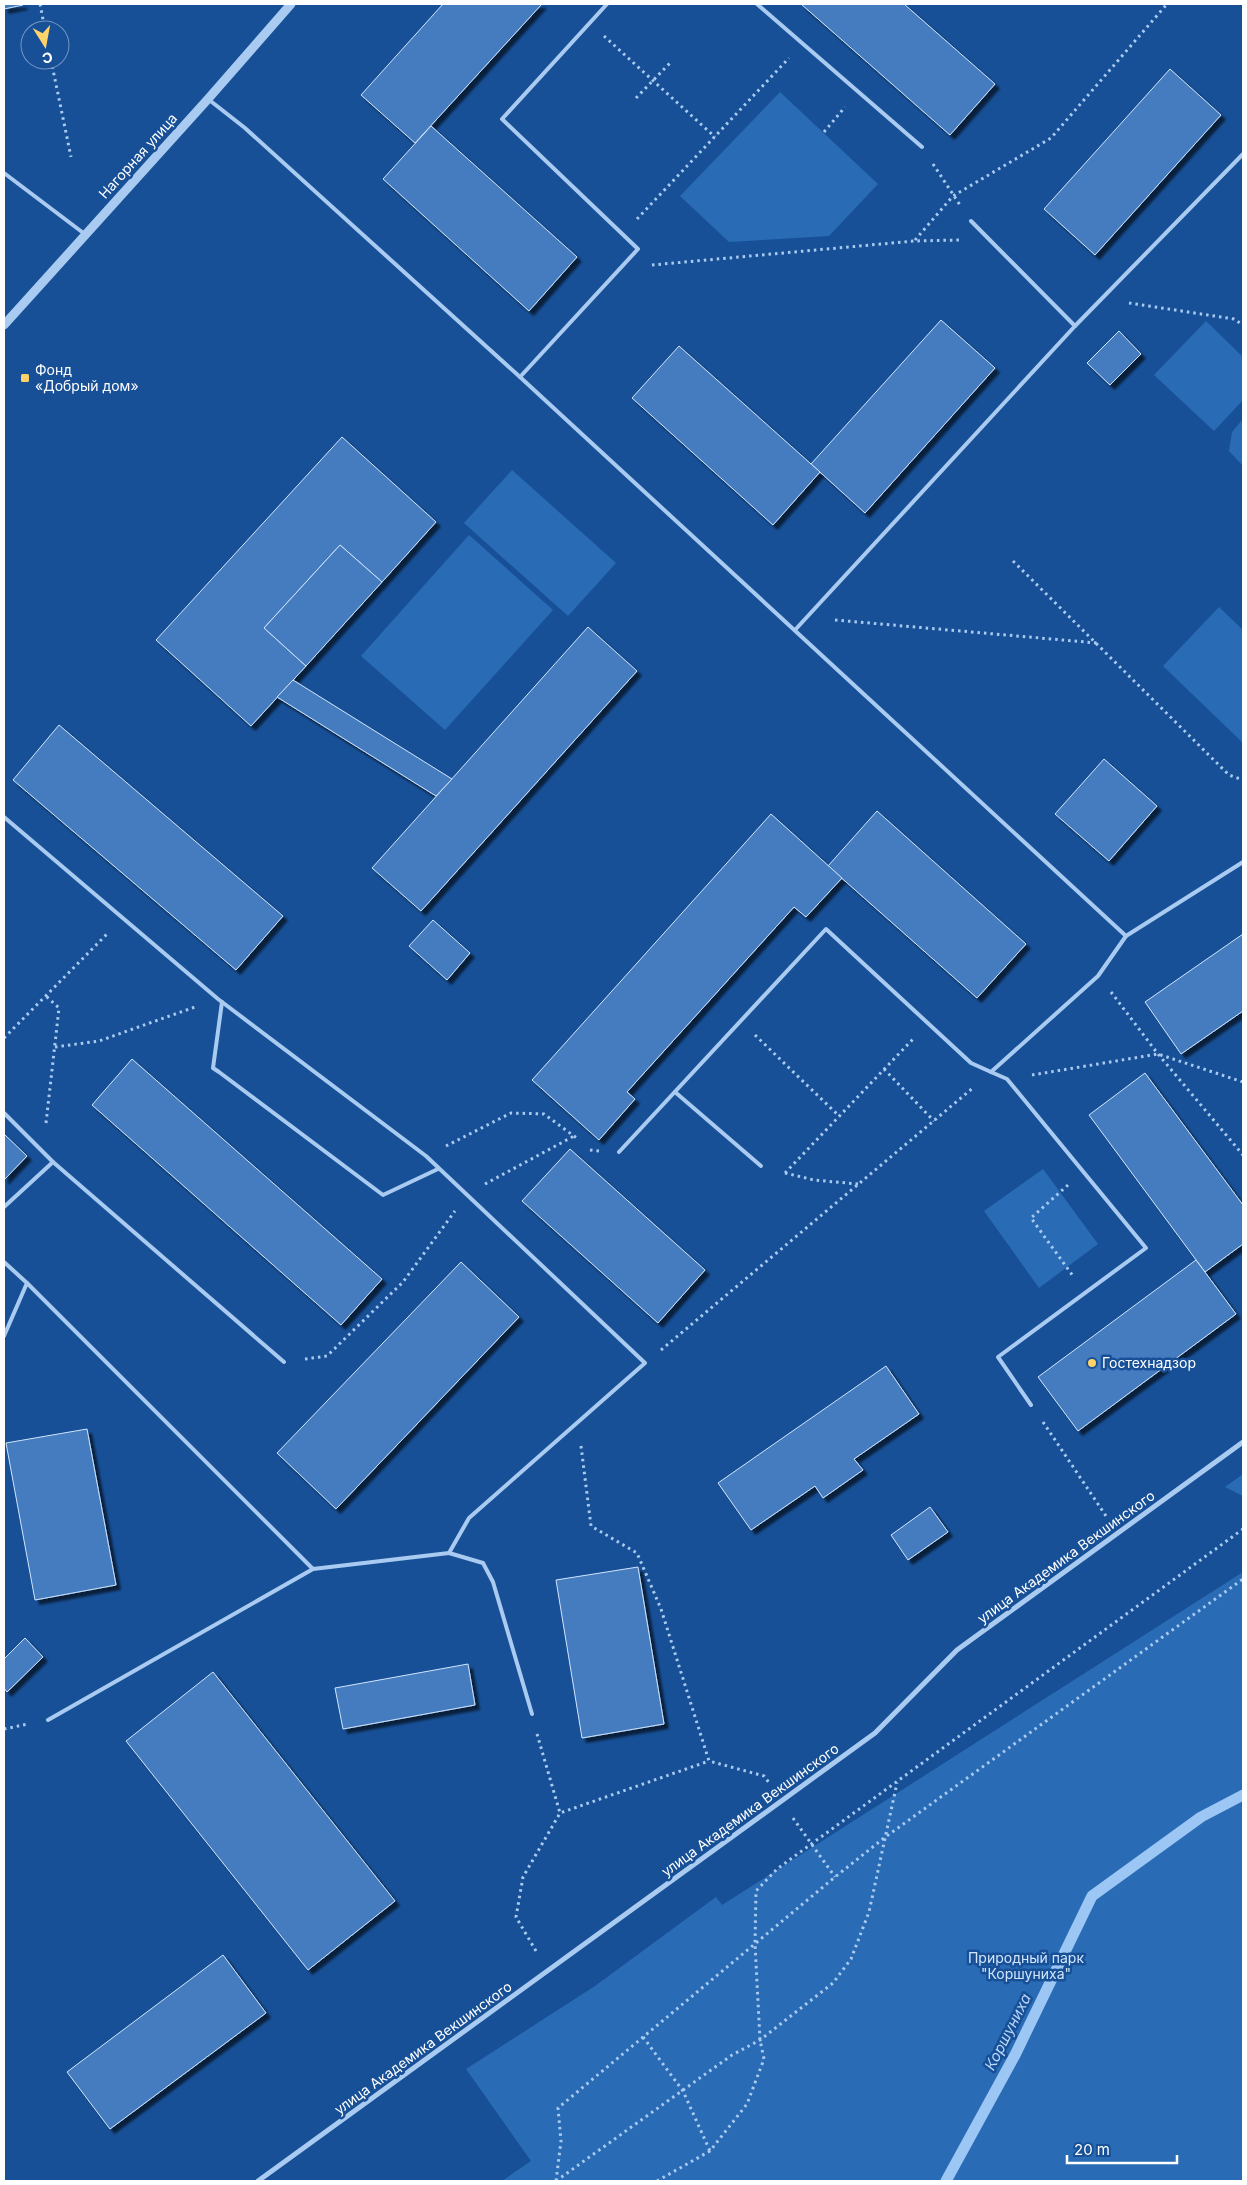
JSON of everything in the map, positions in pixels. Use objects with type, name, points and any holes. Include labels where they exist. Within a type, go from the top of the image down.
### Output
[{"type":"street","name":"Нагорная улица","points":[[4,325],[208,99],[290,4]]},
{"type":"street","name":"улица Академика Векшинского","points":[[258,2181],[875,1732],[957,1650],[1243,1442]]},
{"type":"lane","points":[[520,376],[638,249],[502,119],[607,4]]},
{"type":"lane","points":[[757,4],[922,147]]},
{"type":"lane","points":[[208,99],[245,128],[520,376],[1126,936]]},
{"type":"lane","points":[[795,630],[1101,298],[1243,154]]},
{"type":"lane","points":[[4,173],[86,235]]},
{"type":"lane","points":[[971,221],[1075,326]]},
{"type":"lane","points":[[4,817],[220,1000],[426,1156],[645,1363],[470,1518],[449,1553]]},
{"type":"lane","points":[[991,1072],[1098,976],[1126,936],[1243,862]]},
{"type":"lane","points":[[619,1152],[826,928],[971,1063],[1007,1079],[1146,1248],[998,1357],[1031,1405]]},
{"type":"lane","points":[[220,1000],[213,1068],[384,1195],[438,1169]]},
{"type":"lane","points":[[674,1092],[761,1166]]},
{"type":"lane","points":[[4,1113],[53,1162],[284,1362]]},
{"type":"lane","points":[[4,1207],[53,1162]]},
{"type":"lane","points":[[4,1262],[312,1569]]},
{"type":"lane","points":[[4,1336],[27,1283]]},
{"type":"lane","points":[[48,1720],[312,1569],[449,1553],[483,1563],[493,1582],[532,1714]]},
{"type":"path","points":[[40,4],[43,20]]},
{"type":"path","points":[[914,241],[953,196],[1051,138],[1168,4]]},
{"type":"path","points":[[589,23],[714,137]]},
{"type":"path","points":[[623,234],[803,44]]},
{"type":"path","points":[[636,98],[670,63]]},
{"type":"path","points":[[53,70],[71,157]]},
{"type":"path","points":[[824,132],[859,92]]},
{"type":"path","points":[[922,147],[971,221]]},
{"type":"path","points":[[619,268],[914,241],[988,240]]},
{"type":"path","points":[[1101,298],[1234,319],[1243,325]]},
{"type":"path","points":[[1013,561],[1229,775],[1243,780]]},
{"type":"path","points":[[806,618],[1097,643]]},
{"type":"path","points":[[4,1038],[123,918]]},
{"type":"path","points":[[1098,976],[1158,1054],[1243,1154]]},
{"type":"path","points":[[42,1151],[59,1008],[46,996]]},
{"type":"path","points":[[55,1047],[99,1041],[220,1000]]},
{"type":"path","points":[[756,1037],[839,1116]]},
{"type":"path","points":[[858,1184],[814,1180],[785,1173],[914,1038]]},
{"type":"path","points":[[1007,1079],[1158,1054],[1243,1082]]},
{"type":"path","points":[[884,1069],[934,1121]]},
{"type":"path","points":[[645,1363],[978,1084]]},
{"type":"path","points":[[426,1156],[511,1113],[544,1114],[578,1139]]},
{"type":"path","points":[[284,1362],[327,1356],[402,1282],[467,1194],[574,1136]]},
{"type":"path","points":[[1060,1192],[1031,1218],[1067,1267]]},
{"type":"path","points":[[1031,1405],[1087,1485],[1117,1534]]},
{"type":"path","points":[[578,1422],[591,1526],[637,1553],[661,1609],[709,1761]]},
{"type":"path","points":[[657,2181],[710,2152],[747,2104],[764,2059],[760,2040],[755,1944],[756,1891],[777,1869],[1243,1529]]},
{"type":"path","points":[[556,2181],[561,2141],[558,2108],[884,1838],[1243,1579]]},
{"type":"path","points":[[532,1714],[560,1813]]},
{"type":"path","points":[[538,1953],[516,1917],[523,1878],[560,1813],[709,1761],[764,1776]]},
{"type":"path","points":[[556,2181],[732,2055],[760,2040],[833,1983],[851,1959],[869,1912],[897,1782]]},
{"type":"path","points":[[811,1845],[835,1877]]},
{"type":"path","points":[[644,2037],[683,2091],[710,2152]]},
{"type":"green space","points":[[780,92],[878,184],[829,236],[729,242],[680,196]]},
{"type":"green space","points":[[1206,321],[1243,357],[1243,400],[1214,431],[1154,375]]},
{"type":"green space","points":[[1243,419],[1243,466],[1229,451],[1232,432]]},
{"type":"green space","points":[[512,470],[616,563],[568,616],[464,523]]},
{"type":"green space","points":[[469,535],[553,610],[445,730],[361,656]]},
{"type":"green space","points":[[1219,607],[1243,630],[1243,743],[1163,666]]},
{"type":"green space","points":[[1043,1169],[1098,1244],[1039,1288],[984,1211]]},
{"type":"green space","points":[[1243,1474],[1243,1496],[1225,1487]]},
{"type":"green space","name":"Природный парк \"Коршуниха\"","points":[[1243,1572],[1243,2179],[1241,2181],[502,2181],[531,2161],[466,2069],[595,1986],[716,1897],[722,1905]]},
{"type":"building","points":[[4,4],[23,4],[23,5],[4,9]]},
{"type":"building","points":[[443,4],[542,4],[415,143],[361,95]]},
{"type":"building","points":[[801,4],[904,4],[995,84],[950,135]]},
{"type":"building","points":[[1170,69],[1221,115],[1095,255],[1044,209]]},
{"type":"building","points":[[431,126],[577,257],[529,311],[383,179]]},
{"type":"building","points":[[941,320],[995,368],[865,513],[811,464]]},
{"type":"building","points":[[1119,331],[1141,354],[1110,385],[1087,363]]},
{"type":"building","points":[[679,346],[820,472],[773,525],[632,398]]},
{"type":"building","points":[[342,437],[436,522],[382,582],[340,545],[264,628],[306,666],[251,726],[156,640]]},
{"type":"building","points":[[340,545],[382,582],[306,666],[264,628]]},
{"type":"building","points":[[588,627],[637,671],[421,911],[372,868]]},
{"type":"building","points":[[293,680],[452,779],[436,796],[277,697]]},
{"type":"building","points":[[59,725],[283,916],[236,970],[13,780]]},
{"type":"building","points":[[1104,759],[1157,806],[1109,861],[1055,814]]},
{"type":"building","points":[[877,811],[1026,944],[977,998],[828,866]]},
{"type":"building","points":[[771,814],[842,878],[806,917],[794,907],[627,1092],[635,1099],[599,1140],[532,1080]]},
{"type":"building","points":[[433,920],[470,953],[447,980],[409,946]]},
{"type":"building","points":[[1243,934],[1243,1011],[1181,1054],[1145,1002]]},
{"type":"building","points":[[132,1059],[382,1279],[341,1325],[92,1105]]},
{"type":"building","points":[[1145,1073],[1243,1205],[1243,1244],[1205,1272],[1089,1115]]},
{"type":"building","points":[[4,1134],[27,1156],[4,1180]]},
{"type":"building","points":[[570,1149],[705,1270],[658,1323],[522,1201]]},
{"type":"building","points":[[1196,1260],[1236,1314],[1078,1431],[1038,1377]]},
{"type":"building","points":[[461,1262],[519,1317],[336,1509],[277,1453]]},
{"type":"building","points":[[886,1366],[919,1414],[854,1459],[863,1470],[823,1498],[815,1486],[751,1530],[718,1483]]},
{"type":"building","points":[[87,1429],[116,1585],[35,1600],[6,1443]]},
{"type":"building","points":[[930,1507],[948,1532],[908,1560],[891,1535]]},
{"type":"building","points":[[638,1567],[664,1724],[582,1738],[556,1580]]},
{"type":"building","points":[[25,1638],[43,1657],[7,1692],[4,1688],[4,1659]]},
{"type":"building","points":[[468,1664],[475,1705],[343,1729],[335,1688]]},
{"type":"building","points":[[213,1672],[395,1901],[308,1970],[126,1741]]},
{"type":"building","points":[[223,1955],[266,2013],[110,2129],[67,2072]]},
{"type":"waterway","name":"Коршуниха","points":[[946,2181],[1015,2055],[1092,1896],[1201,1817],[1243,1795]]},
{"type":"place","name":"Фонд «Добрый дом»","points":[[25,378]]},
{"type":"place","name":"Гостехнадзор","points":[[1092,1363]]}]
